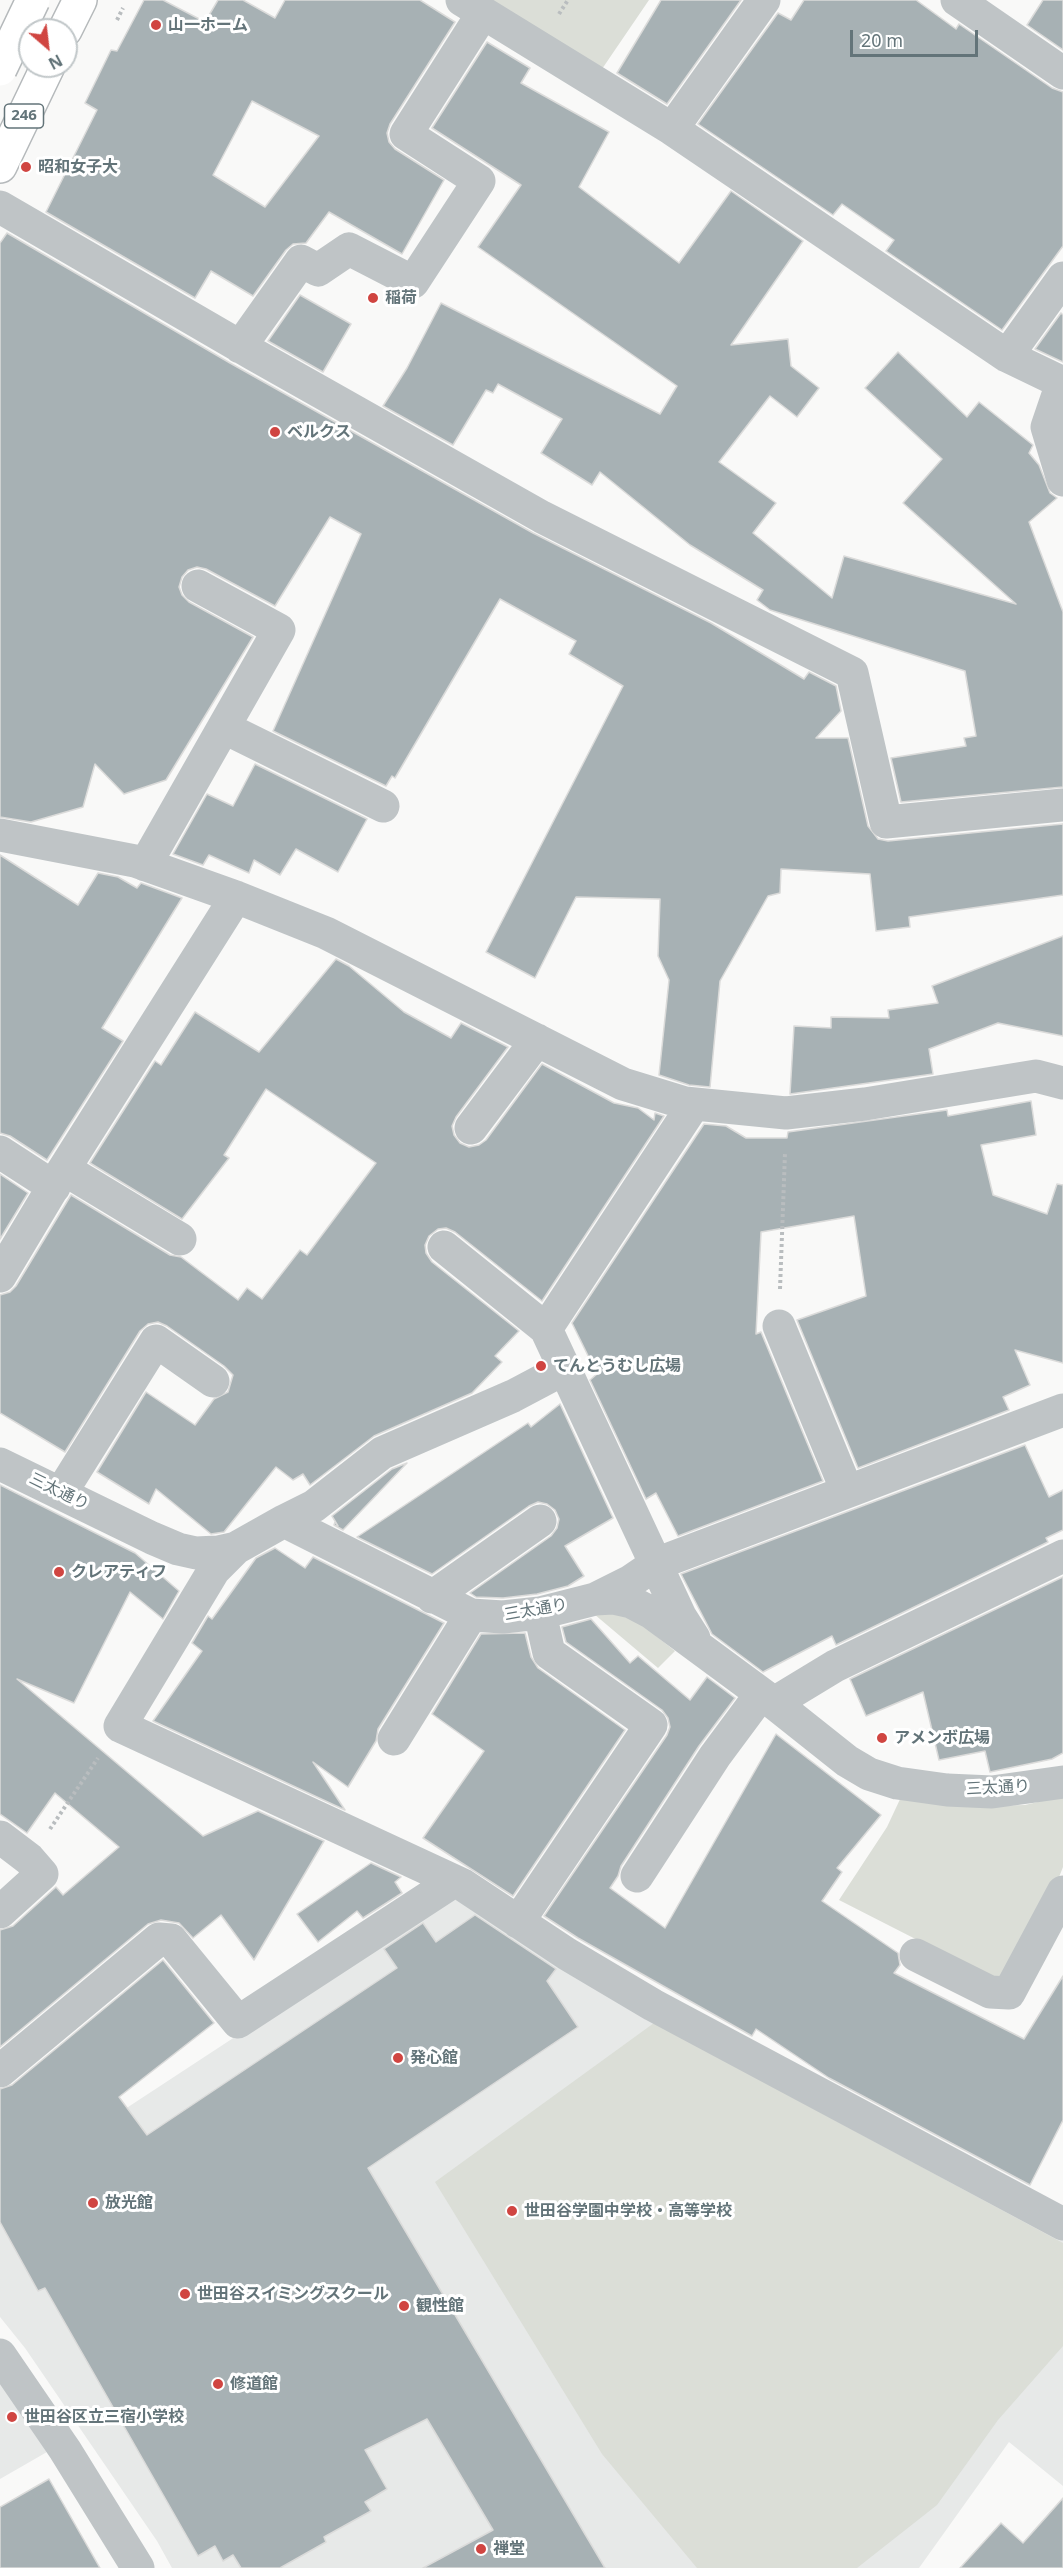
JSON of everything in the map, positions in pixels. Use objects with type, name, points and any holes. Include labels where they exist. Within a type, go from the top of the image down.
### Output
[{"type":"highway","points":[[0,69],[33,0]]},
{"type":"highway","points":[[71,18],[80,0]]},
{"type":"highway","name":"246","points":[[0,166],[42,78]]},
{"type":"highway","points":[[0,136],[33,97]]},
{"type":"street","points":[[672,129],[764,0]]},
{"type":"street","points":[[957,0],[1063,73]]},
{"type":"street","points":[[240,347],[301,261],[318,270],[349,249],[413,282],[479,181],[406,134],[472,7],[672,129],[1007,356],[1063,383],[1047,427],[1063,480]]},
{"type":"street","points":[[0,207],[240,347],[542,517],[852,673],[886,822],[1063,805]]},
{"type":"street","points":[[1007,356],[1063,278]]},
{"type":"street","points":[[146,865],[279,630],[198,586]]},
{"type":"street","points":[[225,728],[383,806]]},
{"type":"street","points":[[0,835],[146,865],[236,897],[326,933],[623,1084],[694,1104],[786,1113],[865,1104],[1036,1076],[1063,1083]]},
{"type":"street","points":[[0,1276],[236,897]]},
{"type":"street","points":[[471,1128],[537,1040]]},
{"type":"street","points":[[546,1329],[694,1104]]},
{"type":"street","points":[[0,1152],[59,1178],[180,1239]]},
{"type":"street","points":[[444,1247],[546,1329],[680,1616],[699,1648]]},
{"type":"street","points":[[779,1326],[847,1491]]},
{"type":"street","points":[[61,1493],[156,1341],[213,1381]]},
{"type":"street","points":[[284,1521],[314,1506],[382,1453],[513,1396],[564,1369]]},
{"type":"street","points":[[595,1599],[631,1581],[656,1564],[1063,1410]]},
{"type":"street","name":"三太通り","points":[[0,1464],[178,1549],[218,1552],[236,1548],[284,1521],[471,1615],[502,1617],[540,1613],[595,1599],[613,1598],[632,1602],[652,1613],[768,1698],[847,1761],[869,1774],[897,1783],[947,1790],[992,1792],[1063,1782]]},
{"type":"street","points":[[432,1597],[540,1521]]},
{"type":"street","points":[[236,1548],[214,1570],[120,1726],[454,1881],[567,1954],[653,2004],[1063,2224]]},
{"type":"street","points":[[637,1876],[715,1756],[768,1698],[1063,1556]]},
{"type":"street","points":[[519,1922],[651,1725],[549,1653],[540,1613]]},
{"type":"street","points":[[394,1739],[471,1615]]},
{"type":"street","points":[[0,1837],[36,1867],[0,1912]]},
{"type":"street","points":[[0,2071],[159,1939],[171,1940],[238,2022],[454,1881]]},
{"type":"street","points":[[916,1955],[990,1992],[1009,1992],[1062,1895]]},
{"type":"street","points":[[0,2355],[65,2450],[138,2568]]},
{"type":"path","points":[[779,1326],[786,1113]]},
{"type":"path","points":[[36,1867],[120,1726]]},
{"type":"shaded area","points":[[488,0],[649,0],[602,69]]},
{"type":"shaded area","points":[[602,1609],[635,1619],[675,1651],[658,1668],[594,1614]]},
{"type":"shaded area","points":[[902,1795],[985,1806],[1025,1805],[1063,1796],[1063,1867],[1050,1900],[1012,1975],[992,1978],[839,1900],[887,1827]]},
{"type":"shaded area","name":"世田谷学園中学校・高等学校","points":[[459,1890],[1063,2230],[1063,2486],[1009,2442],[919,2568],[172,2568],[157,2541],[25,2348],[0,2317],[0,2191]]},
{"type":"shaded area","points":[[654,2023],[1063,2243],[1063,2346],[998,2420],[937,2505],[857,2568],[697,2568],[602,2454],[435,2182]]},
{"type":"shaded area","name":"世田谷区立三宿小学校","points":[[0,2383],[47,2452],[0,2479]]},
{"type":"building","points":[[144,0],[163,0],[205,22],[218,0],[243,0],[275,18],[285,0],[420,0],[455,22],[390,124],[387,133],[389,142],[395,149],[444,180],[402,254],[329,212],[306,243],[293,244],[286,250],[253,296],[211,271],[195,298],[46,212],[97,110],[85,103],[111,50],[117,51]],"holes":[[[252,101],[319,136],[265,207],[213,175]]]},
{"type":"building","points":[[661,0],[741,0],[667,104],[617,73]]},
{"type":"building","points":[[804,0],[916,0],[956,29],[959,24],[1052,88],[1063,92],[1063,246],[1002,330],[886,251],[894,240],[842,204],[833,215],[698,124],[778,13],[791,20]]},
{"type":"building","points":[[1043,0],[1063,0],[1063,50],[1027,25]]},
{"type":"building","points":[[487,42],[530,68],[521,83],[609,132],[579,187],[679,263],[731,191],[803,241],[731,345],[788,339],[791,366],[819,388],[797,417],[770,396],[719,462],[776,503],[753,533],[832,598],[844,556],[1016,604],[903,503],[942,459],[865,388],[898,352],[967,417],[979,402],[1033,445],[1029,453],[1039,465],[1050,493],[1057,498],[1029,522],[1063,612],[1063,787],[901,802],[891,758],[966,746],[964,738],[976,736],[965,671],[770,610],[757,600],[763,590],[690,545],[600,472],[592,485],[541,453],[562,419],[498,384],[493,393],[486,390],[453,445],[383,406],[407,368],[441,303],[660,414],[677,386],[478,247],[521,185],[432,128]]},
{"type":"building","points":[[7,233],[230,363],[533,533],[711,623],[804,679],[809,672],[836,686],[841,711],[816,738],[848,738],[868,826],[878,839],[888,841],[1063,824],[1063,895],[909,917],[910,927],[876,931],[870,874],[781,869],[780,893],[768,896],[720,981],[710,1087],[689,1085],[659,1075],[669,980],[658,956],[660,899],[576,897],[535,978],[486,952],[623,686],[569,654],[576,641],[500,599],[395,778],[392,776],[386,786],[273,731],[361,534],[330,517],[275,606],[206,569],[197,567],[188,570],[182,577],[179,587],[182,595],[189,602],[253,637],[166,780],[124,794],[95,764],[83,807],[31,822],[0,817],[0,243]]},
{"type":"building","points":[[300,295],[351,324],[323,372],[268,341]]},
{"type":"building","points":[[1061,313],[1063,315],[1063,362],[1035,349]]},
{"type":"building","points":[[255,764],[367,819],[338,872],[296,849],[280,875],[254,860],[249,873],[209,855],[203,865],[173,854],[207,794],[233,806]]},
{"type":"building","points":[[0,855],[78,905],[98,873],[118,877],[137,888],[141,883],[182,898],[102,1028],[123,1041],[47,1160],[10,1136],[0,1133]]},
{"type":"building","points":[[1063,936],[1063,1036],[998,1023],[929,1049],[933,1074],[790,1094],[794,1026],[831,1028],[831,1017],[889,1018],[888,1010],[938,1003],[932,986]]},
{"type":"building","points":[[336,959],[349,966],[404,1012],[451,1038],[461,1023],[508,1047],[456,1117],[452,1126],[454,1135],[460,1143],[469,1147],[479,1145],[486,1140],[542,1064],[614,1103],[638,1108],[654,1120],[655,1113],[664,1116],[542,1301],[455,1232],[446,1228],[438,1229],[429,1236],[425,1245],[426,1253],[432,1262],[519,1331],[495,1356],[502,1362],[472,1393],[374,1436],[310,1485],[303,1474],[293,1480],[276,1467],[224,1532],[211,1534],[156,1489],[149,1504],[97,1472],[146,1392],[195,1425],[214,1399],[228,1392],[233,1375],[224,1366],[167,1326],[158,1322],[148,1324],[140,1331],[65,1452],[0,1413],[0,1295],[10,1292],[16,1286],[71,1195],[170,1255],[181,1257],[238,1300],[247,1288],[262,1299],[300,1250],[307,1255],[376,1163],[266,1089],[224,1155],[229,1158],[182,1219],[90,1163],[155,1061],[161,1065],[195,1012],[259,1052]]},
{"type":"building","points":[[1031,1101],[1036,1135],[981,1145],[993,1195],[1047,1214],[1057,1184],[1063,1185],[1063,1363],[1015,1350],[1030,1385],[1003,1397],[1009,1410],[858,1468],[797,1320],[866,1296],[854,1216],[761,1232],[756,1334],[761,1332],[823,1481],[678,1536],[656,1493],[646,1499],[590,1380],[597,1374],[572,1323],[704,1124],[726,1126],[746,1138],[787,1138],[788,1132],[947,1110],[948,1116]]},
{"type":"building","points":[[0,1174],[28,1193],[0,1239]]},
{"type":"building","points":[[560,1404],[613,1518],[565,1546],[584,1576],[568,1586],[537,1594],[503,1598],[476,1597],[470,1593],[551,1536],[557,1528],[559,1519],[555,1510],[547,1504],[538,1502],[432,1574],[357,1537],[528,1423],[531,1427]]},
{"type":"building","points":[[1025,1445],[1049,1497],[1063,1490],[1063,1530],[1046,1538],[1048,1542],[836,1645],[832,1636],[763,1672],[712,1634],[681,1574]]},
{"type":"building","points":[[407,1463],[343,1530],[334,1525],[335,1522],[338,1526],[332,1516],[392,1469]]},
{"type":"building","points":[[0,1485],[135,1553],[179,1591],[163,1619],[130,1592],[74,1703],[17,1679],[203,1836],[258,1811],[324,1841],[254,1960],[221,1915],[193,1938],[179,1923],[161,1920],[148,1924],[0,2047],[0,1930],[13,1926],[56,1887],[63,1895],[119,1847],[55,1793],[27,1833],[0,1814]]},
{"type":"building","points":[[275,1548],[305,1568],[313,1557],[444,1623],[378,1729],[376,1741],[348,1787],[313,1762],[345,1810],[153,1721],[202,1651],[192,1643],[208,1616],[212,1619],[256,1558]]},
{"type":"building","points":[[1063,1577],[1063,1753],[1052,1759],[990,1772],[985,1751],[939,1760],[923,1692],[866,1716],[850,1679]]},
{"type":"building","points":[[591,1619],[630,1663],[638,1656],[690,1700],[707,1677],[735,1698],[699,1746],[621,1866],[610,1888],[665,1928],[776,1734],[881,1815],[837,1868],[842,1872],[822,1901],[898,1953],[900,1965],[894,1973],[1024,2039],[1063,1976],[1063,2120],[1030,2185],[829,2078],[756,2029],[752,2036],[578,1938],[544,1916],[667,1735],[670,1727],[668,1718],[662,1710],[566,1642],[562,1627]]},
{"type":"building","points":[[525,1633],[531,1657],[538,1668],[625,1730],[513,1896],[423,1838],[484,1751],[432,1714],[481,1634]]},
{"type":"building","points":[[371,1863],[401,1877],[395,1882],[402,1893],[363,1918],[357,1911],[318,1942],[297,1914]]},
{"type":"building","points":[[475,1915],[556,1969],[547,1981],[578,2027],[368,2168],[605,2568],[423,2568],[493,2530],[427,2419],[365,2450],[387,2489],[365,2502],[371,2511],[324,2537],[326,2542],[280,2568],[241,2568],[233,2555],[223,2561],[215,2546],[198,2556],[45,2288],[38,2291],[0,2222],[0,2089],[12,2085],[163,1960],[214,2023],[119,2097],[147,2135],[397,1968],[384,1949],[423,1923],[436,1942]]},
{"type":"building","points":[[49,2479],[100,2568],[0,2568],[0,2507]]},
{"type":"building","points":[[1063,2498],[1063,2568],[960,2568],[1001,2523],[1023,2543]]},
{"type":"place","name":"山一ホーム","points":[[156,25]]},
{"type":"place","name":"昭和女子大","points":[[26,167]]},
{"type":"place","name":"稲荷","points":[[373,298]]},
{"type":"place","name":"ベルクス","points":[[275,432]]},
{"type":"place","name":"てんとうむし広場","points":[[541,1366]]},
{"type":"place","name":"クレアティフ","points":[[59,1572]]},
{"type":"place","name":"アメンボ広場","points":[[882,1738]]},
{"type":"place","name":"発心館","points":[[398,2058]]},
{"type":"place","name":"放光館","points":[[93,2203]]},
{"type":"place","name":"世田谷学園中学校・高等学校","points":[[512,2211]]},
{"type":"place","name":"世田谷スイミングスクール","points":[[185,2294]]},
{"type":"place","name":"観性館","points":[[404,2306]]},
{"type":"place","name":"修道館","points":[[218,2384]]},
{"type":"place","name":"世田谷区立三宿小学校","points":[[12,2417]]},
{"type":"place","name":"禅堂","points":[[481,2549]]}]
